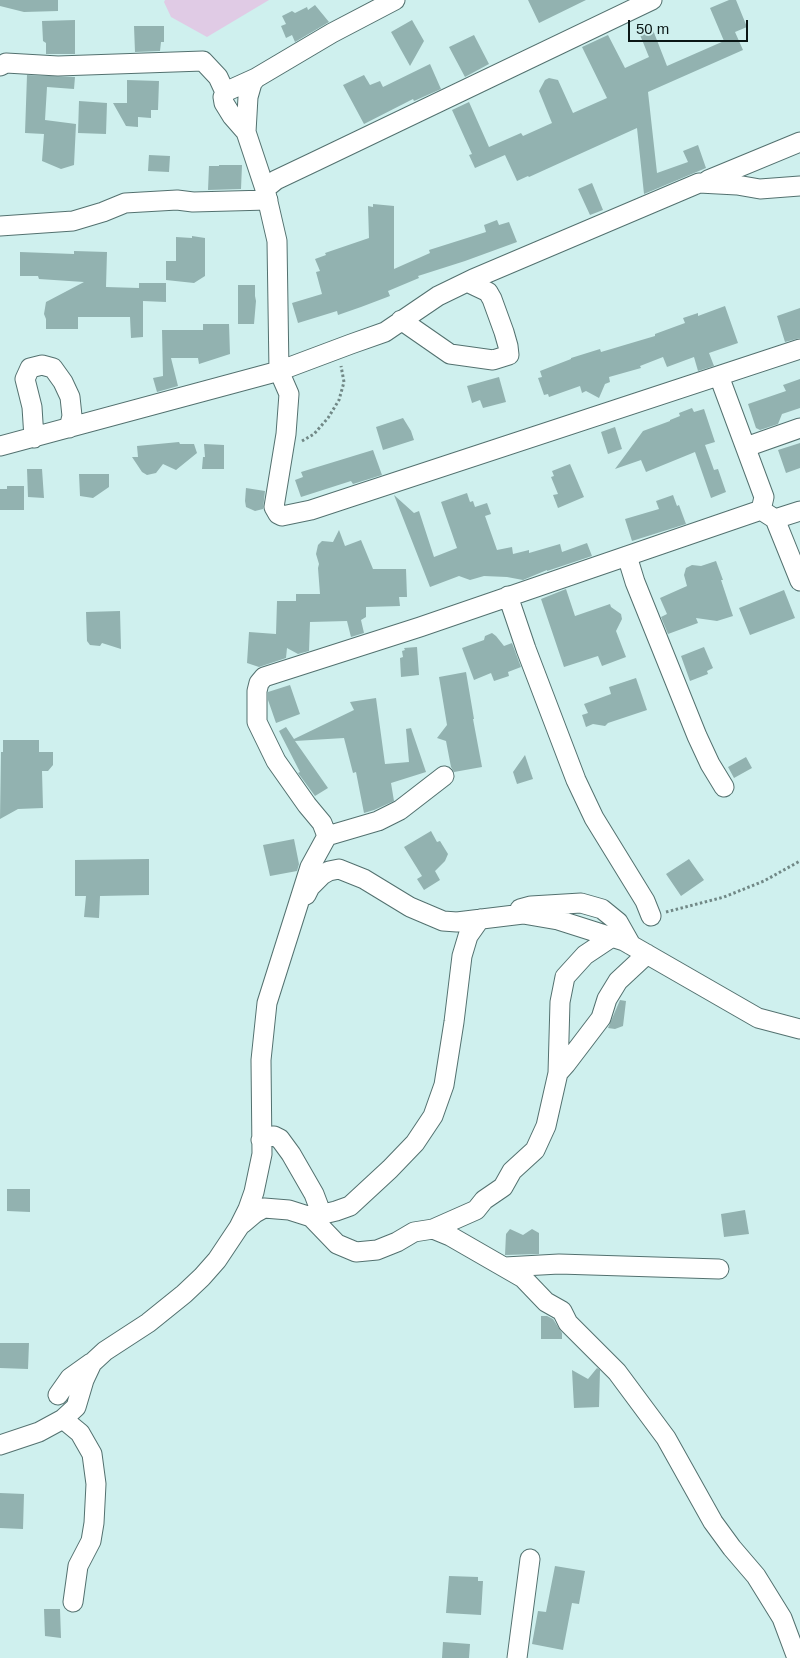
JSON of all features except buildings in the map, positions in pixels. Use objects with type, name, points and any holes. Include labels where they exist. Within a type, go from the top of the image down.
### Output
[{"type":"street","points":[[225,92],[256,78],[332,33],[395,0]]},
{"type":"street","points":[[266,195],[276,180],[652,0]]},
{"type":"street","points":[[0,66],[6,63],[77,66],[203,61],[218,77],[225,92],[223,97],[224,103],[246,132]]},
{"type":"street","points":[[256,78],[252,83],[248,97],[246,132],[266,195],[276,241],[279,371],[289,394],[284,450],[274,507],[278,514],[282,516],[311,510],[800,349]]},
{"type":"street","points":[[0,446],[279,371],[385,332],[438,296],[467,282],[800,142]]},
{"type":"street","points":[[699,183],[729,184],[760,189],[800,186]]},
{"type":"street","points":[[0,226],[73,221],[125,203],[177,200],[193,202],[266,195]]},
{"type":"street","points":[[401,320],[450,354],[494,360],[509,355],[504,332],[488,292],[467,282]]},
{"type":"street","points":[[34,438],[32,406],[25,379],[30,368],[42,366],[53,368],[63,382],[70,397],[72,416],[69,428]]},
{"type":"street","points":[[719,376],[764,497],[768,515],[800,581]]},
{"type":"street","points":[[746,447],[800,428]]},
{"type":"street","points":[[327,836],[322,823],[276,761],[257,722],[256,691],[264,677],[627,556],[768,515],[800,511]]},
{"type":"street","points":[[627,556],[696,736],[724,787]]},
{"type":"street","points":[[508,596],[576,780],[594,818],[645,901],[651,916]]},
{"type":"street","points":[[58,1395],[70,1378],[92,1363],[105,1351],[148,1323],[184,1294],[217,1260],[239,1227],[248,1209],[262,1154],[261,1060],[267,1004],[310,867],[327,836],[378,821],[400,810],[444,776]]},
{"type":"street","points":[[317,856],[318,868],[322,875]]},
{"type":"street","points":[[294,918],[310,887],[322,875],[339,869],[364,879],[410,907],[444,921],[457,922],[523,914],[558,920],[612,936],[639,949],[758,1018],[800,1029]]},
{"type":"street","points":[[239,1227],[264,1208],[289,1210],[317,1216],[350,1206],[415,1143],[433,1116],[444,1086],[462,956],[468,936],[489,918],[531,906],[581,903],[602,909],[618,922],[639,949]]},
{"type":"street","points":[[261,1140],[274,1136],[280,1139],[314,1194],[317,1216],[337,1244],[356,1252],[377,1250],[397,1242],[414,1232],[433,1230],[476,1210],[484,1200],[503,1187],[512,1171],[535,1150],[546,1126],[558,1073],[560,1002],[565,977],[585,955],[612,936]]},
{"type":"street","points":[[558,1073],[601,1018],[607,999],[639,949]]},
{"type":"street","points":[[433,1230],[450,1236],[523,1278],[546,1302],[562,1312],[568,1323],[623,1380],[666,1438],[713,1522],[756,1576],[782,1618],[797,1658]]},
{"type":"street","points":[[505,1267],[559,1264],[719,1269]]},
{"type":"street","points":[[0,1446],[39,1432],[64,1419],[76,1408],[92,1363]]},
{"type":"street","points":[[64,1419],[80,1432],[92,1454],[96,1484],[91,1541],[78,1566],[73,1602]]},
{"type":"street","points":[[517,1658],[530,1558]]},
{"type":"path","points":[[284,450],[294,447],[314,434],[328,418],[339,400],[344,382],[339,349]]},
{"type":"path","points":[[651,916],[724,897],[764,881],[800,861]]},
{"type":"shaded area","points":[[165,0],[269,0],[207,37],[171,17],[164,2]]}]
